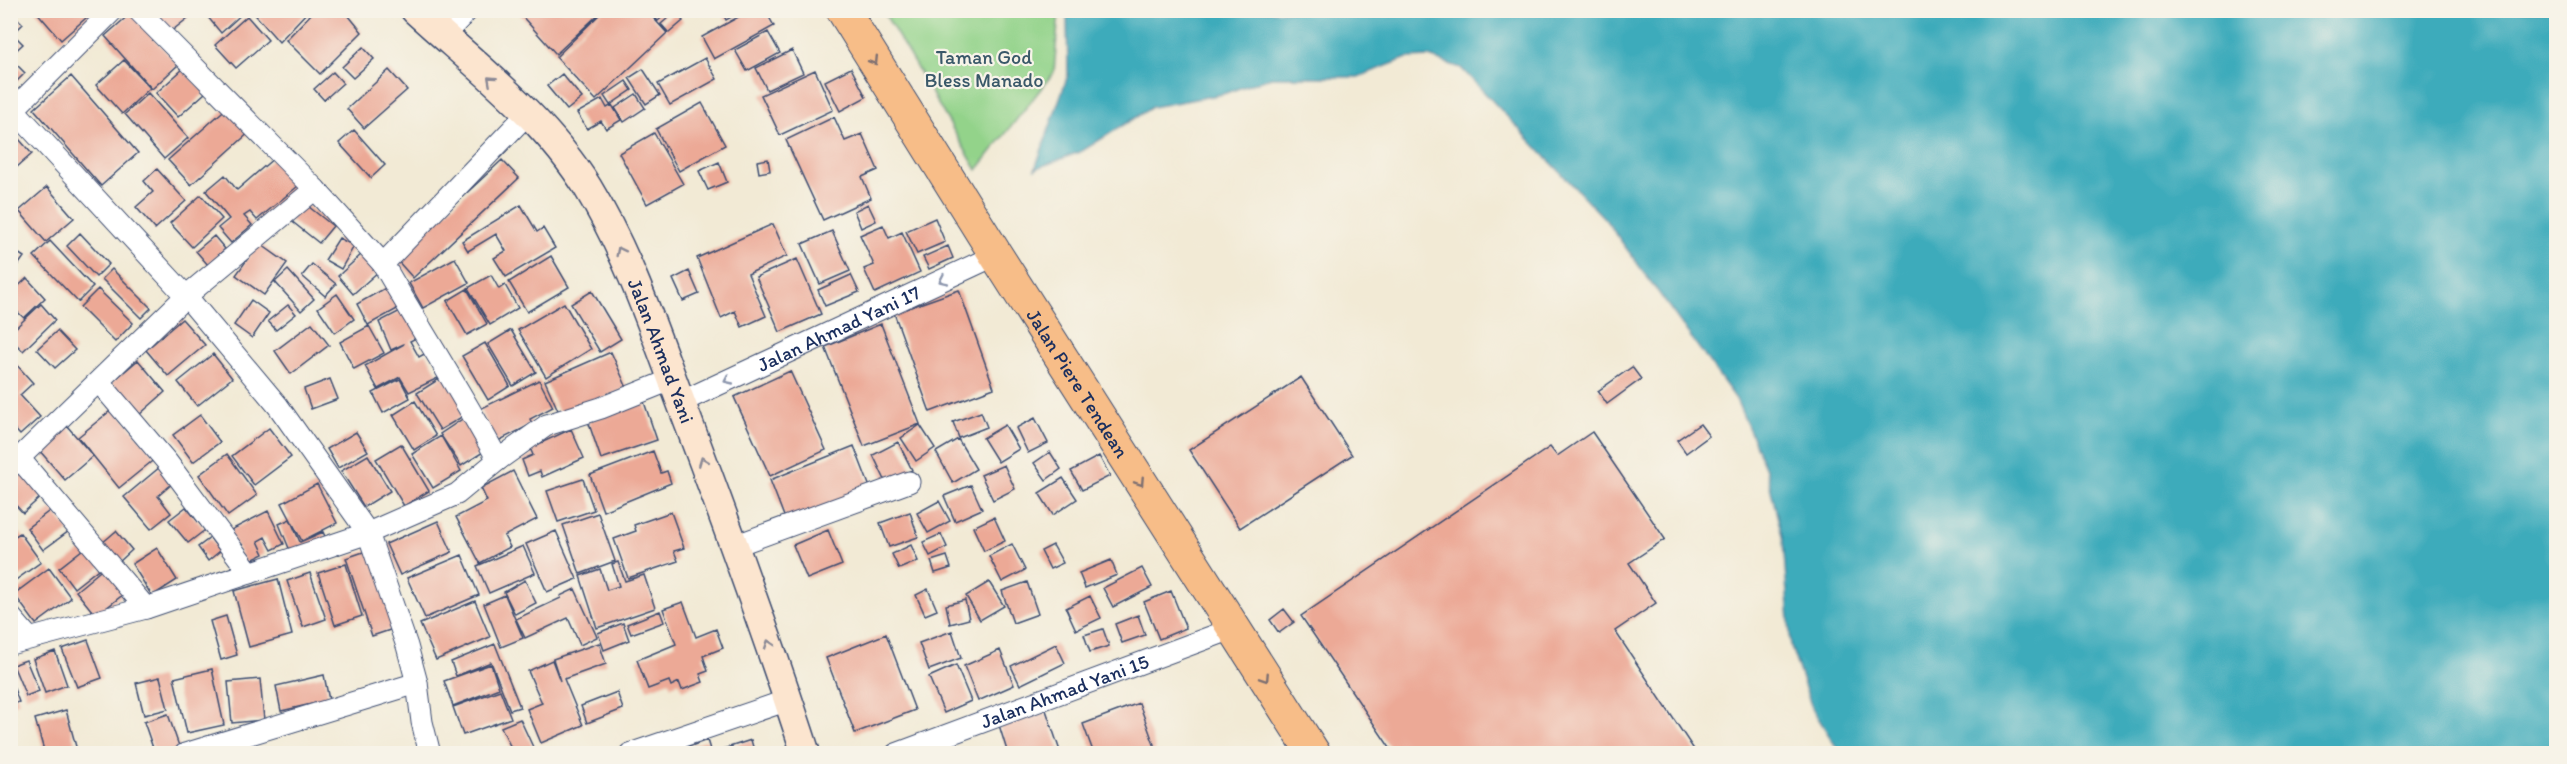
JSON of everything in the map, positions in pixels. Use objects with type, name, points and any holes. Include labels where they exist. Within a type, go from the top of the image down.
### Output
[{"type":"highway","name":"Jalan Piere Tendean","points":[[843,10],[1233,629],[1314,753]]},
{"type":"main road","name":"Jalan Ahmad Yani","points":[[415,10],[528,113],[560,150],[588,188],[633,277],[677,390],[806,753]]},
{"type":"street","points":[[113,10],[12,112],[186,296],[278,406],[368,533],[397,613],[417,683],[422,722],[430,753]]},
{"type":"street","points":[[138,10],[315,189],[383,264],[434,353],[475,417],[498,460]]},
{"type":"street","points":[[443,36],[468,10]]},
{"type":"street","points":[[383,264],[528,113]]},
{"type":"street","points":[[146,608],[15,463],[186,296],[315,189]]},
{"type":"street","name":"Jalan Ahmad Yani 17","points":[[20,641],[146,608],[368,533],[458,495],[498,460],[547,425],[601,408],[677,390],[996,255]]},
{"type":"street","points":[[99,382],[167,462],[249,573]]},
{"type":"street","points":[[734,546],[909,482]]},
{"type":"street","points":[[10,616],[20,641]]},
{"type":"street","name":"Jalan Ahmad Yani 15","points":[[896,753],[1233,629]]},
{"type":"street","points":[[185,753],[417,683]]},
{"type":"street","points":[[630,753],[788,700]]},
{"type":"green space","name":"Taman God Bless Manado","points":[[883,11],[1059,11],[1054,72],[977,170]]},
{"type":"water","points":[[1067,11],[2556,11],[2556,753],[1840,753],[1812,708],[1791,647],[1783,540],[1766,469],[1736,399],[1605,219],[1461,68],[1429,57],[1407,58],[1358,77],[1271,77],[1223,94],[1152,107],[1082,151],[1035,169],[1068,75]]},
{"type":"building","points":[[10,10],[21,10],[15,16],[23,24],[13,34],[23,44],[10,56]]},
{"type":"building","points":[[35,10],[95,10],[61,40]]},
{"type":"building","points":[[166,10],[181,10],[188,18],[169,33],[157,19]]},
{"type":"building","points":[[202,10],[246,10],[221,33]]},
{"type":"building","points":[[251,10],[309,10],[279,42]]},
{"type":"building","points":[[315,10],[344,10],[362,32],[320,74],[286,40]]},
{"type":"building","points":[[524,10],[603,10],[556,54],[520,14]]},
{"type":"building","points":[[604,10],[646,10],[667,33],[596,100],[556,57]]},
{"type":"building","points":[[648,10],[670,10],[658,21]]},
{"type":"building","points":[[721,10],[744,10],[726,20]]},
{"type":"building","points":[[751,10],[765,10],[774,26],[714,59],[702,37]]},
{"type":"building","points":[[675,12],[683,21],[669,33],[661,24]]},
{"type":"building","points":[[131,13],[178,65],[152,89],[105,36]]},
{"type":"building","points":[[247,16],[268,40],[236,68],[215,45]]},
{"type":"building","points":[[768,32],[780,53],[747,71],[735,50]]},
{"type":"building","points":[[363,47],[374,59],[353,78],[342,67]]},
{"type":"building","points":[[792,50],[803,73],[767,90],[756,68]]},
{"type":"building","points":[[10,58],[25,73],[10,88]]},
{"type":"building","points":[[705,58],[717,79],[670,105],[658,84]]},
{"type":"building","points":[[124,60],[150,88],[122,114],[96,85]]},
{"type":"building","points":[[851,68],[866,97],[840,111],[825,81]]},
{"type":"building","points":[[183,69],[205,93],[178,117],[156,93]]},
{"type":"building","points":[[643,69],[660,95],[646,104],[629,78]]},
{"type":"building","points":[[389,70],[407,90],[364,128],[347,109]]},
{"type":"building","points":[[815,70],[833,110],[780,135],[761,95]]},
{"type":"building","points":[[333,72],[343,83],[324,100],[314,89]]},
{"type":"building","points":[[562,74],[582,98],[567,110],[547,86]]},
{"type":"building","points":[[71,76],[138,153],[101,186],[34,109]]},
{"type":"building","points":[[626,81],[632,90],[610,105],[604,96]]},
{"type":"building","points":[[148,93],[188,138],[164,159],[125,114]]},
{"type":"building","points":[[636,94],[645,108],[624,122],[615,108]]},
{"type":"building","points":[[602,99],[607,108],[612,105],[621,120],[606,129],[601,121],[587,129],[577,113]]},
{"type":"building","points":[[702,103],[725,145],[679,171],[656,129]]},
{"type":"building","points":[[230,105],[252,130],[191,185],[168,160]]},
{"type":"building","points":[[834,117],[845,141],[862,134],[878,170],[862,177],[871,198],[823,220],[786,140]]},
{"type":"building","points":[[354,130],[385,165],[371,178],[339,143]]},
{"type":"building","points":[[12,131],[32,154],[17,167],[10,159]]},
{"type":"building","points":[[654,133],[683,184],[647,204],[619,153]]},
{"type":"building","points":[[274,158],[298,186],[257,220],[250,212],[244,216],[252,225],[231,243],[218,228],[229,219],[206,191],[225,175],[237,190]]},
{"type":"building","points":[[768,159],[770,171],[759,173],[757,161]]},
{"type":"building","points":[[502,160],[519,178],[413,278],[396,259]]},
{"type":"building","points":[[719,162],[727,182],[708,190],[699,171]]},
{"type":"building","points":[[157,169],[186,201],[155,229],[136,207],[153,192],[144,181]]},
{"type":"building","points":[[47,187],[74,218],[46,242],[19,211]]},
{"type":"building","points":[[201,195],[222,219],[192,247],[170,223]]},
{"type":"building","points":[[304,203],[333,226],[319,243],[290,220]]},
{"type":"building","points":[[868,204],[876,221],[861,228],[854,211]]},
{"type":"building","points":[[521,205],[537,232],[543,228],[555,248],[506,277],[494,258],[506,251],[496,234],[468,251],[462,241]]},
{"type":"building","points":[[935,218],[945,242],[917,254],[906,231]]},
{"type":"building","points":[[773,224],[787,256],[748,274],[766,316],[742,327],[735,311],[721,318],[697,258]]},
{"type":"building","points":[[883,225],[889,238],[902,232],[920,272],[875,293],[864,269],[874,265],[860,235]]},
{"type":"building","points":[[832,231],[850,271],[820,284],[802,244]]},
{"type":"building","points":[[80,233],[109,264],[96,277],[67,246]]},
{"type":"building","points":[[214,236],[225,249],[208,265],[196,251]]},
{"type":"building","points":[[339,238],[354,246],[341,269],[325,260]]},
{"type":"building","points":[[50,241],[93,287],[78,302],[34,256]]},
{"type":"building","points":[[259,243],[287,263],[264,295],[236,275]]},
{"type":"building","points":[[948,246],[953,258],[929,269],[923,257]]},
{"type":"building","points":[[10,248],[24,257],[14,271],[10,269]]},
{"type":"building","points":[[363,253],[379,271],[353,294],[338,276]]},
{"type":"building","points":[[551,256],[569,287],[527,312],[509,282]]},
{"type":"building","points":[[455,258],[469,283],[423,308],[409,283]]},
{"type":"building","points":[[797,259],[821,314],[780,332],[756,277]]},
{"type":"building","points":[[312,264],[336,284],[325,296],[302,276]]},
{"type":"building","points":[[112,269],[151,308],[141,318],[102,279]]},
{"type":"building","points":[[288,270],[314,299],[301,311],[275,282]]},
{"type":"building","points":[[689,271],[699,294],[683,301],[673,279]]},
{"type":"building","points":[[491,275],[499,289],[505,285],[518,308],[490,325],[468,288]]},
{"type":"building","points":[[851,275],[859,292],[825,306],[818,290]]},
{"type":"building","points":[[27,278],[45,298],[24,318],[10,305],[10,294]]},
{"type":"building","points":[[389,286],[401,307],[368,325],[357,304]]},
{"type":"building","points":[[98,289],[133,323],[115,342],[80,307]]},
{"type":"building","points":[[467,289],[487,324],[467,335],[447,301]]},
{"type":"building","points":[[959,290],[994,388],[930,412],[894,313]]},
{"type":"building","points":[[592,291],[621,339],[600,352],[571,304]]},
{"type":"building","points":[[337,294],[354,319],[335,333],[318,308]]},
{"type":"building","points":[[251,300],[269,313],[252,338],[234,325]]},
{"type":"building","points":[[564,303],[591,349],[546,377],[518,330]]},
{"type":"building","points":[[41,304],[55,320],[23,351],[10,338],[10,333]]},
{"type":"building","points":[[288,305],[296,314],[276,330],[268,321]]},
{"type":"building","points":[[406,308],[420,336],[410,341],[419,357],[426,353],[440,377],[409,392],[400,377],[378,389],[365,366],[404,344],[391,350],[379,322]]},
{"type":"building","points":[[182,319],[205,345],[168,376],[146,350]]},
{"type":"building","points":[[312,323],[329,345],[291,374],[275,351]]},
{"type":"building","points":[[881,324],[920,424],[864,446],[825,347]]},
{"type":"building","points":[[369,326],[384,353],[354,369],[340,342]]},
{"type":"building","points":[[511,330],[536,372],[513,386],[488,344]]},
{"type":"building","points":[[57,331],[75,350],[55,368],[37,349]]},
{"type":"building","points":[[485,343],[510,386],[488,400],[462,356]]},
{"type":"building","points":[[611,352],[627,388],[561,417],[545,381]]},
{"type":"building","points":[[213,354],[232,378],[197,406],[178,382]]},
{"type":"building","points":[[138,360],[165,392],[139,415],[111,383]]},
{"type":"building","points":[[15,363],[33,383],[20,395],[40,417],[20,435],[10,424],[10,367]]},
{"type":"building","points":[[1632,367],[1641,379],[1607,404],[1598,391]]},
{"type":"building","points":[[790,371],[826,450],[770,476],[734,397]]},
{"type":"building","points":[[447,374],[470,412],[440,430],[417,393]]},
{"type":"building","points":[[1301,377],[1352,455],[1240,528],[1189,450]]},
{"type":"building","points":[[330,379],[338,399],[311,409],[304,389]]},
{"type":"building","points":[[400,379],[410,398],[383,413],[373,393]]},
{"type":"building","points":[[539,380],[553,407],[530,419],[532,424],[496,442],[480,409]]},
{"type":"building","points":[[415,401],[436,436],[414,450],[393,415]]},
{"type":"building","points":[[644,402],[657,440],[601,459],[588,421]]},
{"type":"building","points":[[115,407],[156,458],[119,488],[78,437]]},
{"type":"building","points":[[981,412],[987,427],[959,438],[953,422]]},
{"type":"building","points":[[200,415],[220,442],[193,462],[173,435]]},
{"type":"building","points":[[467,416],[488,449],[461,466],[440,434]]},
{"type":"building","points":[[1035,418],[1048,443],[1028,453],[1016,428]]},
{"type":"building","points":[[1700,424],[1709,436],[1686,453],[1677,440]]},
{"type":"building","points":[[920,425],[935,448],[916,461],[901,438]]},
{"type":"building","points":[[1005,425],[1019,449],[998,462],[983,438]]},
{"type":"building","points":[[67,426],[93,456],[65,480],[39,450]]},
{"type":"building","points":[[269,428],[291,457],[254,485],[232,456]]},
{"type":"building","points":[[571,429],[584,458],[542,477],[540,471],[528,476],[522,460],[533,455],[530,448]]},
{"type":"building","points":[[356,432],[368,451],[338,468],[327,449]]},
{"type":"building","points":[[1592,432],[1665,539],[1629,563],[1656,603],[1615,631],[1697,754],[1394,754],[1301,616],[1550,447],[1557,456]]},
{"type":"building","points":[[441,436],[461,471],[433,488],[412,454]]},
{"type":"building","points":[[958,439],[976,469],[953,483],[936,452]]},
{"type":"building","points":[[898,442],[912,470],[886,482],[873,455]]},
{"type":"building","points":[[401,444],[429,491],[404,506],[376,459]]},
{"type":"building","points":[[854,446],[871,490],[787,524],[770,480]]},
{"type":"building","points":[[653,451],[661,473],[667,471],[671,483],[603,511],[590,475]]},
{"type":"building","points":[[1050,452],[1061,469],[1046,480],[1034,463]]},
{"type":"building","points":[[227,454],[257,495],[228,516],[199,475]]},
{"type":"building","points":[[368,455],[390,491],[364,507],[341,471]]},
{"type":"building","points":[[1099,456],[1110,476],[1082,490],[1071,471]]},
{"type":"building","points":[[1004,465],[1015,489],[993,500],[981,475]]},
{"type":"building","points":[[160,467],[173,483],[158,496],[171,513],[151,529],[124,497]]},
{"type":"building","points":[[22,470],[43,495],[23,513],[10,499],[10,480]]},
{"type":"building","points":[[513,471],[537,519],[504,536],[510,547],[480,563],[456,517],[487,501],[481,488]]},
{"type":"building","points":[[1063,478],[1077,499],[1053,515],[1039,493]]},
{"type":"building","points":[[583,479],[594,510],[558,522],[547,491]]},
{"type":"building","points":[[317,484],[337,523],[302,541],[282,503]]},
{"type":"building","points":[[971,485],[982,509],[955,521],[944,496]]},
{"type":"building","points":[[939,501],[950,521],[928,533],[917,513]]},
{"type":"building","points":[[186,507],[205,530],[188,543],[169,520]]},
{"type":"building","points":[[52,509],[69,531],[43,550],[27,528]]},
{"type":"building","points":[[268,511],[284,544],[272,550],[265,537],[258,541],[264,554],[245,563],[229,531]]},
{"type":"building","points":[[671,512],[684,548],[674,551],[678,561],[628,578],[614,539],[636,531],[634,525]]},
{"type":"building","points":[[910,512],[918,537],[889,547],[880,523]]},
{"type":"building","points":[[598,513],[615,561],[580,574],[563,525]]},
{"type":"building","points":[[994,517],[1005,541],[984,551],[973,527]]},
{"type":"building","points":[[290,519],[300,542],[323,532],[328,543],[293,558],[279,524]]},
{"type":"building","points":[[438,521],[452,552],[400,575],[386,544]]},
{"type":"building","points":[[828,530],[842,565],[807,579],[793,545]]},
{"type":"building","points":[[116,531],[132,550],[118,563],[101,544]]},
{"type":"building","points":[[556,531],[577,579],[547,592],[526,544]]},
{"type":"building","points":[[20,533],[41,562],[10,584],[10,539]]},
{"type":"building","points":[[941,534],[947,547],[930,556],[923,542]]},
{"type":"building","points":[[210,538],[220,551],[208,561],[198,547]]},
{"type":"building","points":[[1012,544],[1025,570],[1002,582],[989,556]]},
{"type":"building","points":[[911,545],[918,561],[899,569],[892,554]]},
{"type":"building","points":[[1053,545],[1063,563],[1050,569],[1041,551]]},
{"type":"building","points":[[87,546],[102,566],[74,588],[59,568]]},
{"type":"building","points":[[523,546],[535,573],[489,593],[477,566]]},
{"type":"building","points":[[157,548],[177,580],[152,596],[132,564]]},
{"type":"building","points":[[372,549],[399,627],[372,636],[346,558]]},
{"type":"building","points":[[462,555],[479,595],[425,618],[407,578]]},
{"type":"building","points":[[947,556],[951,568],[935,573],[931,561]]},
{"type":"building","points":[[1111,560],[1117,575],[1085,588],[1079,573]]},
{"type":"building","points":[[618,562],[625,581],[644,575],[655,608],[597,628],[580,576],[600,569],[607,590],[619,586],[612,564]]},
{"type":"building","points":[[346,564],[362,616],[335,625],[318,573]]},
{"type":"building","points":[[105,567],[125,593],[96,616],[76,591]]},
{"type":"building","points":[[49,568],[71,598],[36,624],[14,594]]},
{"type":"building","points":[[1142,568],[1152,587],[1113,607],[1103,588]]},
{"type":"building","points":[[310,573],[326,619],[303,627],[287,581]]},
{"type":"building","points":[[278,579],[292,635],[249,647],[234,591]]},
{"type":"building","points":[[525,580],[536,603],[515,614],[504,592]]},
{"type":"building","points":[[989,582],[1004,606],[980,620],[966,596]]},
{"type":"building","points":[[1027,582],[1038,614],[1013,623],[1002,591]]},
{"type":"building","points":[[575,589],[597,637],[580,645],[568,618],[525,638],[516,619]]},
{"type":"building","points":[[928,589],[937,610],[925,615],[916,595]]},
{"type":"building","points":[[1171,591],[1186,628],[1159,639],[1144,602]]},
{"type":"building","points":[[505,595],[523,638],[501,647],[484,604]]},
{"type":"building","points":[[1090,596],[1101,618],[1076,630],[1066,608]]},
{"type":"building","points":[[965,600],[969,619],[950,624],[946,605]]},
{"type":"building","points":[[475,601],[490,637],[436,660],[420,624]]},
{"type":"building","points":[[683,602],[696,637],[716,629],[723,648],[703,656],[708,671],[700,674],[703,682],[682,690],[679,682],[671,686],[669,681],[648,689],[637,660],[676,644],[663,609]]},
{"type":"building","points":[[1284,609],[1294,622],[1279,633],[1270,620]]},
{"type":"building","points":[[660,611],[664,622],[631,634],[627,624]]},
{"type":"building","points":[[1138,615],[1145,635],[1122,643],[1115,624]]},
{"type":"building","points":[[226,616],[237,655],[221,660],[210,621]]},
{"type":"building","points":[[623,623],[629,640],[604,650],[598,633]]},
{"type":"building","points":[[1103,629],[1109,646],[1090,652],[1084,635]]},
{"type":"building","points":[[952,631],[961,658],[929,670],[919,643]]},
{"type":"building","points":[[886,634],[915,710],[855,733],[826,658]]},
{"type":"building","points":[[88,640],[102,678],[77,687],[62,649]]},
{"type":"building","points":[[599,643],[606,664],[564,679],[583,725],[541,743],[527,709],[542,703],[528,671],[552,660],[560,681],[553,659]]},
{"type":"building","points":[[495,644],[520,707],[510,710],[491,662],[456,676],[451,662]]},
{"type":"building","points":[[1056,644],[1065,663],[1020,685],[1011,666]]},
{"type":"building","points":[[1000,650],[1014,685],[978,701],[964,666]]},
{"type":"building","points":[[55,651],[67,685],[45,693],[33,659]]},
{"type":"building","points":[[26,660],[39,691],[26,696],[13,665]]},
{"type":"building","points":[[491,664],[499,688],[453,706],[444,681]]},
{"type":"building","points":[[956,665],[971,701],[944,713],[929,677]]},
{"type":"building","points":[[212,669],[224,725],[187,733],[174,678]]},
{"type":"building","points":[[324,675],[329,700],[281,711],[276,686]]},
{"type":"building","points":[[160,677],[168,709],[144,715],[136,683]]},
{"type":"building","points":[[10,678],[19,702],[10,705]]},
{"type":"building","points":[[260,679],[264,720],[232,723],[228,682]]},
{"type":"building","points":[[500,690],[511,718],[463,735],[453,707]]},
{"type":"building","points":[[617,692],[623,709],[587,723],[581,706]]},
{"type":"building","points":[[1139,703],[1156,750],[1147,754],[1094,754],[1083,724]]},
{"type":"building","points":[[1045,707],[1061,754],[1008,754],[999,725]]},
{"type":"building","points":[[66,710],[78,754],[45,754],[35,719]]},
{"type":"building","points":[[168,714],[180,749],[168,754],[155,754],[144,722]]},
{"type":"building","points":[[520,719],[533,747],[514,754],[501,727]]},
{"type":"building","points":[[707,740],[711,753],[751,740],[755,754],[670,754]]}]
